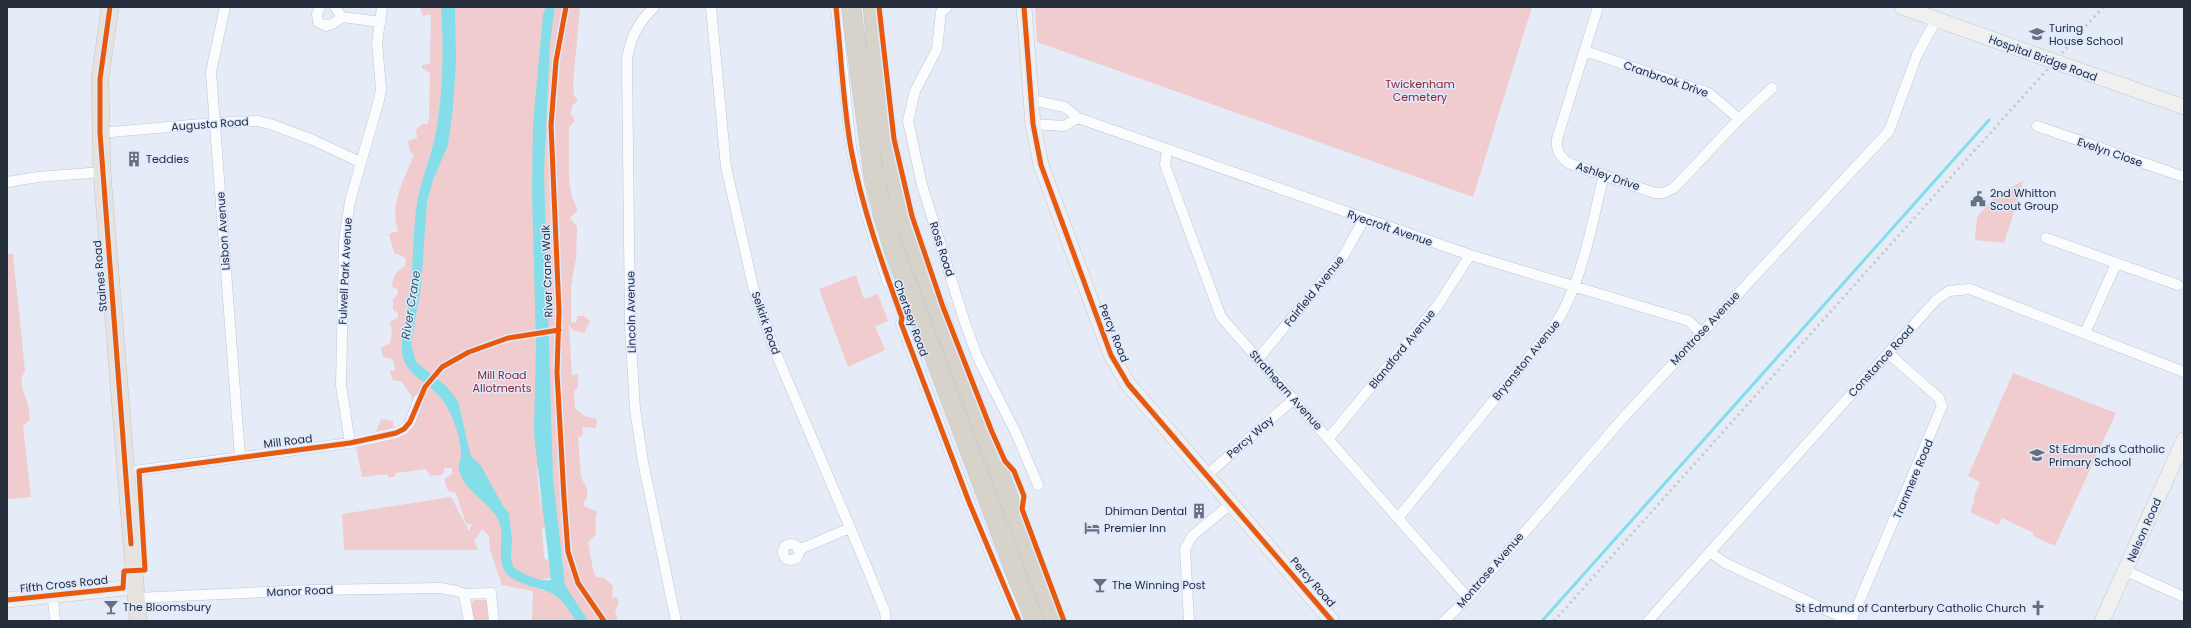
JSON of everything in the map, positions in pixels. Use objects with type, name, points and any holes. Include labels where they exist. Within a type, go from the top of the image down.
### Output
[{"type":"highway","name":"Chertsey Road","points":[[851,7],[863,109],[874,178],[889,236],[1034,621]]},
{"type":"highway","points":[[873,7],[881,108],[903,217],[1055,621]]},
{"type":"main road","name":"Staines Road","points":[[110,7],[100,80],[100,133],[138,621]]},
{"type":"street","name":"Lisbon Avenue","points":[[225,7],[210,72],[240,457]]},
{"type":"street","points":[[320,7],[317,18],[322,24],[330,25],[342,17],[381,22]]},
{"type":"street","points":[[335,7],[342,17]]},
{"type":"street","name":"Fulwell Park Avenue","points":[[350,443],[341,385],[344,241],[350,201],[381,89],[377,43],[382,7]]},
{"type":"street","name":"Lincoln Avenue","points":[[654,7],[638,26],[630,42],[626,60],[630,326],[635,409],[642,462],[676,621]]},
{"type":"street","name":"Selkirk Road","points":[[711,7],[726,167],[753,286],[764,324],[777,357],[882,605],[886,621]]},
{"type":"street","name":"Chertsey Road","points":[[836,7],[851,148],[863,203],[888,282]]},
{"type":"street","name":"Ross Road","points":[[947,7],[941,12],[937,49],[915,92],[908,121],[922,185],[965,323],[978,358],[1016,433],[1038,485]]},
{"type":"street","name":"Percy Road","points":[[1024,7],[1033,124],[1041,165],[1110,355],[1128,384],[1332,621]]},
{"type":"street","name":"Ashley Drive","points":[[1598,7],[1556,139],[1556,148],[1560,156],[1568,163],[1655,193],[1663,193],[1674,188],[1739,119],[1772,88]]},
{"type":"street","name":"Hospital Bridge Road","points":[[1902,7],[2184,107]]},
{"type":"street","name":"Montrose Avenue","points":[[1443,620],[1468,598],[1622,418],[1889,131],[1917,55],[1936,20]]},
{"type":"street","name":"Cranbrook Drive","points":[[1584,51],[1709,93],[1739,119]]},
{"type":"street","name":"Ryecroft Avenue","points":[[1031,100],[1065,107],[1078,118],[1470,255],[1689,321],[1701,333]]},
{"type":"street","points":[[1033,124],[1064,126],[1078,118]]},
{"type":"street","name":"Augusta Road","points":[[100,133],[214,123],[258,121],[273,125],[360,162]]},
{"type":"street","name":"Evelyn Close","points":[[2037,126],[2184,177]]},
{"type":"street","name":"Strathearn Avenue","points":[[1167,149],[1165,165],[1221,317],[1294,398],[1468,598]]},
{"type":"street","points":[[7,182],[38,177],[102,172]]},
{"type":"street","name":"Bryanston Avenue","points":[[1398,518],[1555,325],[1568,305],[1604,175]]},
{"type":"street","name":"Fairfield Avenue","points":[[1258,359],[1344,255],[1364,219]]},
{"type":"street","points":[[2046,238],[2116,264],[2178,284]]},
{"type":"street","name":"Blandford Avenue","points":[[1329,438],[1438,305],[1470,255]]},
{"type":"street","points":[[2084,333],[2116,264]]},
{"type":"street","name":"Constance Road","points":[[1648,621],[1711,553],[1936,300],[1949,291],[1970,289],[2184,372]]},
{"type":"street","name":"Chertsey Road","points":[[901,323],[969,502],[1019,621]]},
{"type":"street","name":"Tranmere Road","points":[[1851,621],[1942,406],[1939,398],[1888,353]]},
{"type":"street","name":"Percy Way","points":[[1207,475],[1294,398]]},
{"type":"street","name":"Mill Road","points":[[126,472],[350,443],[396,433],[404,429],[410,422],[419,399]]},
{"type":"street","name":"Nelson Road","points":[[2102,621],[2126,571],[2184,440]]},
{"type":"street","points":[[1188,621],[1185,549],[1192,536],[1232,503]]},
{"type":"street","points":[[798,550],[850,528]]},
{"type":"street","points":[[1711,553],[1725,563],[1851,621]]},
{"type":"street","points":[[2126,571],[2184,597]]},
{"type":"street","name":"Manor Road","points":[[136,592],[440,588],[457,591],[464,594],[492,593],[494,621]]},
{"type":"street","name":"Fifth Cross Road","points":[[7,600],[136,592]]},
{"type":"street","points":[[464,594],[470,621]]},
{"type":"street","points":[[53,596],[55,621]]},
{"type":"green space","name":"Mill Road Allotments","points":[[420,7],[580,7],[573,84],[574,95],[578,101],[572,106],[571,114],[575,121],[569,127],[569,181],[572,197],[578,210],[570,218],[577,227],[576,259],[571,286],[571,322],[576,323],[578,316],[584,316],[590,321],[584,333],[572,330],[569,324],[572,376],[578,373],[578,387],[574,392],[575,409],[585,416],[597,419],[596,428],[582,427],[583,435],[578,438],[581,477],[587,489],[587,498],[584,502],[584,506],[598,512],[595,518],[596,534],[588,542],[593,570],[596,577],[604,578],[613,586],[612,599],[615,596],[619,602],[615,611],[618,621],[532,621],[533,591],[502,585],[490,550],[489,536],[482,529],[474,541],[478,550],[344,550],[342,514],[451,497],[469,531],[472,524],[466,524],[456,493],[448,491],[444,479],[452,474],[452,468],[445,468],[442,475],[430,476],[426,469],[395,473],[395,477],[388,477],[388,474],[362,477],[355,442],[376,433],[381,419],[393,421],[395,432],[401,429],[417,405],[412,404],[412,397],[402,382],[393,380],[390,371],[395,370],[393,359],[383,357],[381,348],[390,343],[392,332],[390,322],[398,318],[398,313],[393,310],[393,299],[398,294],[398,289],[392,287],[392,283],[397,272],[405,266],[406,259],[403,256],[394,253],[389,234],[398,231],[395,212],[396,202],[414,155],[410,152],[408,141],[417,138],[416,130],[422,124],[427,124],[429,120],[430,73],[422,68],[422,65],[430,64],[431,14],[423,16]],"holes":[[[537,469],[540,470],[541,517]],[[545,527],[549,547],[562,552],[565,599],[547,589],[544,591],[534,587],[536,580],[551,578],[550,562],[544,558],[542,528]]]},
{"type":"green space","name":"Twickenham Cemetery","points":[[1035,7],[1532,7],[1473,197],[1037,42]]},
{"type":"green space","points":[[2024,180],[2004,243],[1975,240],[1977,217],[1995,197]]},
{"type":"green space","points":[[7,254],[13,254],[25,371],[22,382],[28,403],[30,420],[23,426],[31,497],[7,499]]},
{"type":"green space","points":[[856,275],[864,299],[878,294],[888,321],[875,326],[885,350],[848,367],[819,289]]},
{"type":"green space","name":"St Edmund's Catholic Primary School","points":[[2013,373],[2116,413],[2055,546],[2033,536],[2034,533],[2002,518],[1998,525],[1970,512],[1975,500],[1973,499],[1980,482],[1968,476]]},
{"type":"green space","points":[[474,600],[488,600],[492,621],[474,621],[470,606]]},
{"type":"water","name":"River Crane","points":[[441,7],[455,7],[456,62],[453,107],[448,145],[433,180],[427,202],[421,287],[411,344],[416,362],[446,386],[458,401],[471,457],[480,464],[503,506],[509,513],[513,567],[531,577],[541,580],[551,580],[534,433],[536,345],[532,189],[533,124],[543,15],[546,7],[555,7],[550,42],[544,171],[553,478],[565,585],[588,621],[576,621],[565,605],[556,596],[544,590],[523,584],[511,578],[506,573],[501,560],[501,529],[499,522],[496,516],[470,489],[462,477],[459,468],[461,457],[460,442],[456,426],[449,411],[436,392],[417,377],[407,366],[402,352],[403,329],[411,290],[416,210],[420,190],[434,142],[440,101],[443,54]]},
{"type":"waterway","points":[[1542,621],[1989,120]]},
{"type":"railway","points":[[1554,621],[2103,7]]},
{"type":"cycle path","points":[[110,7],[100,79],[100,133],[131,544]]},
{"type":"cycle path","name":"River Crane Walk","points":[[566,7],[556,61],[551,125],[559,311],[557,373],[564,498],[568,552],[578,583],[604,621]]},
{"type":"cycle path","points":[[836,7],[848,132],[867,214],[902,318],[901,323],[969,502],[1019,621]]},
{"type":"cycle path","points":[[879,7],[894,139],[912,216],[943,307],[992,432],[1005,461],[1014,471],[1024,496],[1022,509],[1064,621]]},
{"type":"cycle path","points":[[1024,7],[1033,124],[1041,165],[1111,355],[1128,384],[1332,621]]},
{"type":"cycle path","points":[[7,600],[123,588],[124,571],[145,570],[139,471],[350,443],[396,433],[404,429],[410,422],[425,387],[442,367],[469,352],[508,338],[559,330]]},
{"type":"place","name":"Turing House School","points":[[2037,34]]},
{"type":"place","name":"Teddies","points":[[134,159]]},
{"type":"place","name":"2nd Whitton Scout Group","points":[[1978,199]]},
{"type":"place","name":"St Edmund's Catholic Primary School","points":[[2037,455]]},
{"type":"place","name":"Dhiman Dental","points":[[1199,511]]},
{"type":"place","name":"Premier Inn","points":[[1092,528]]},
{"type":"place","name":"The Winning Post","points":[[1100,585]]},
{"type":"place","name":"The Bloomsbury","points":[[111,607]]},
{"type":"place","name":"St Edmund of Canterbury Catholic Church","points":[[2038,608]]}]
